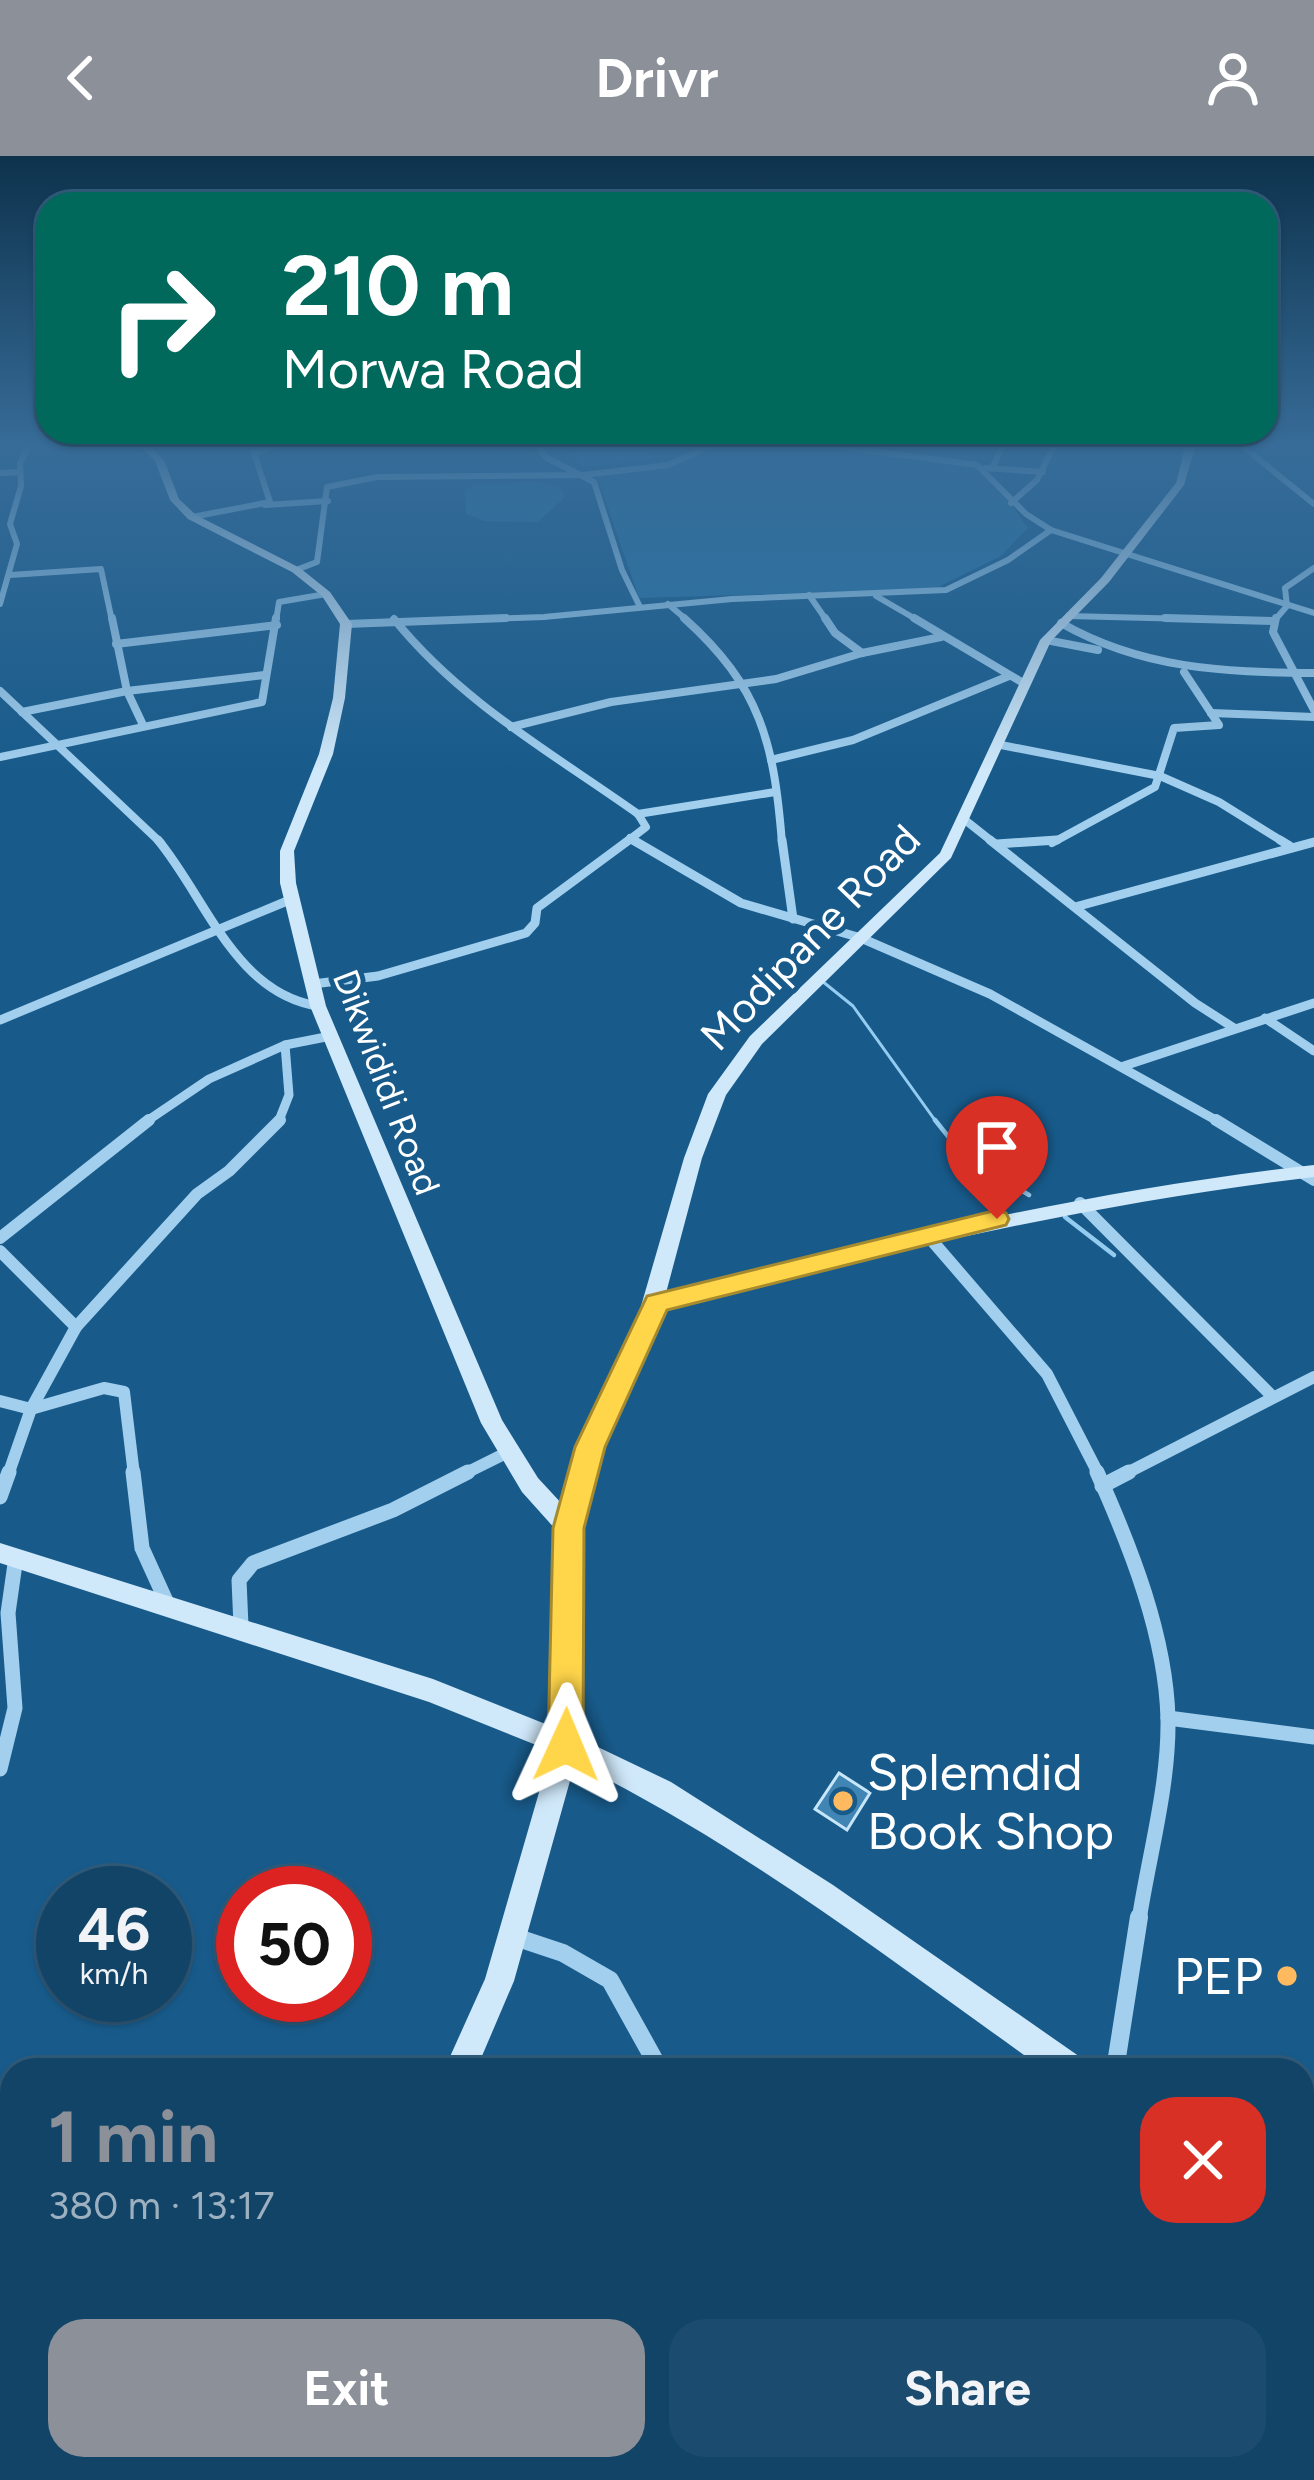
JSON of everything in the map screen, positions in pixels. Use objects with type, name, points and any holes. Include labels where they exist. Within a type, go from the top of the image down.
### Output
[{"type":"main road","points":[[259,552],[296,570],[326,595],[346,624]]},
{"type":"main road","name":"Modipane Road","points":[[467,2058],[514,1936],[566,1745],[568,1528],[590,1447],[656,1303],[693,1158],[717,1094],[755,1040],[939,864],[1001,745],[1017,680],[1046,640],[1129,552]]},
{"type":"main road","name":"Dikwididi Road","points":[[346,624],[339,698],[326,754],[287,851],[292,899],[318,1006],[508,1452],[568,1528]]},
{"type":"main road","points":[[656,1303],[1079,1202],[1310,1175]]},
{"type":"main road","points":[[8,1555],[433,1691],[566,1745],[662,1791],[1055,2058]]},
{"type":"street","points":[[296,570],[317,563],[316,552]]},
{"type":"street","points":[[616,552],[640,607]]},
{"type":"street","points":[[346,624],[524,618],[668,604],[946,590],[1019,552]]},
{"type":"street","points":[[1116,552],[1314,613]]},
{"type":"street","points":[[1211,713],[1314,714],[1275,642],[1274,621],[1287,605],[1286,588],[1314,568]]},
{"type":"street","points":[[0,604],[6,578],[101,569],[128,691],[143,725]]},
{"type":"street","points":[[0,757],[262,702],[279,602],[326,595]]},
{"type":"street","points":[[809,595],[835,633],[862,653]]},
{"type":"street","points":[[875,595],[1017,680]]},
{"type":"street","points":[[668,604],[699,631],[744,686],[764,724],[793,919]]},
{"type":"street","points":[[313,984],[378,976],[526,933],[536,922],[537,908],[646,826],[638,814],[458,685],[394,619]]},
{"type":"street","points":[[1065,620],[1274,621]]},
{"type":"street","points":[[1065,620],[1124,656]]},
{"type":"street","points":[[116,644],[277,625]]},
{"type":"street","points":[[511,727],[631,699],[744,686],[941,637]]},
{"type":"street","points":[[1046,640],[1184,672],[1314,673]]},
{"type":"street","points":[[998,844],[1050,844],[1155,787],[1174,728],[1219,725],[1184,672]]},
{"type":"street","points":[[22,712],[128,691],[264,675]]},
{"type":"street","points":[[771,760],[853,740],[1017,680]]},
{"type":"street","points":[[0,691],[92,772],[157,840],[216,928],[277,995],[318,1006]]},
{"type":"street","points":[[1001,745],[1160,776],[1219,802],[1290,846]]},
{"type":"street","points":[[638,814],[775,792]]},
{"type":"street","points":[[965,820],[1195,1003],[1234,1028]]},
{"type":"street","points":[[630,838],[727,896],[861,938],[990,994],[1310,1175]]},
{"type":"street","points":[[1075,907],[1314,842]]},
{"type":"street","points":[[0,1021],[292,899]]},
{"type":"street","points":[[1124,1066],[1314,1003]]},
{"type":"street","points":[[1265,1018],[1314,1051]]},
{"type":"street","points":[[0,1238],[160,1113],[239,1063],[286,1045],[331,1036]]},
{"type":"street","points":[[0,1497],[31,1409],[76,1327],[197,1194],[229,1172],[277,1126],[289,1095],[286,1045]]},
{"type":"street","points":[[1079,1202],[1271,1395]]},
{"type":"street","points":[[928,1236],[1040,1365],[1102,1486],[1142,1594],[1163,1676],[1168,1718],[1117,2058]]},
{"type":"street","points":[[1,1254],[76,1327]]},
{"type":"street","points":[[1102,1486],[1271,1395],[1314,1377]]},
{"type":"street","points":[[0,1401],[31,1409],[104,1388],[124,1392],[142,1548],[167,1603]]},
{"type":"street","points":[[241,1627],[238,1580],[253,1563],[370,1520],[508,1452]]},
{"type":"street","points":[[0,1769],[15,1708],[8,1555]]},
{"type":"street","points":[[1168,1718],[1314,1737]]},
{"type":"street","points":[[514,1936],[563,1953],[610,1980],[653,2058]]},
{"type":"shaded area","points":[[623,552],[1004,552],[934,589],[639,598]]},
{"type":"building","name":"Splemdid Book Shop","points":[[839,1773],[870,1793],[847,1830],[815,1809]]},
{"type":"waterway","points":[[822,981],[853,1006],[937,1123]]},
{"type":"waterway","points":[[935,1120],[963,1155],[1029,1195]]},
{"type":"waterway","points":[[1065,1217],[1114,1255]]},
{"type":"place","name":"Splemdid Book Shop","points":[[843,1801]]},
{"type":"place","name":"PEP","points":[[1287,1976]]},
{"type":"route","points":[[566,1745],[568,1528],[590,1447],[656,1303],[997,1219]]}]
